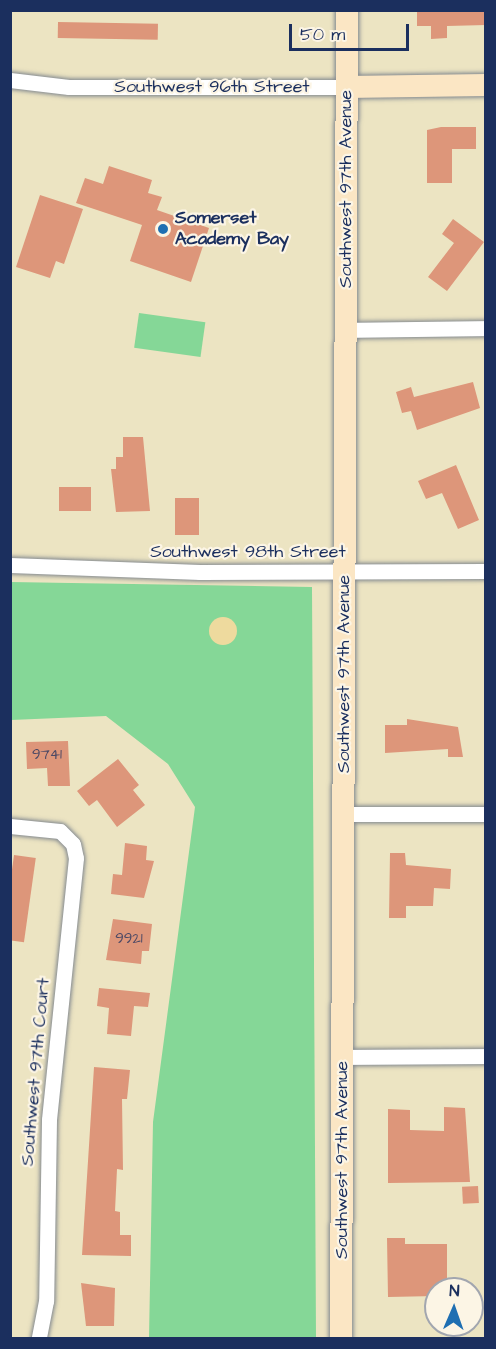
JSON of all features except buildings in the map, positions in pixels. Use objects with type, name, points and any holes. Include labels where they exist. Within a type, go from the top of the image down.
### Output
[{"type":"street","name":"Southwest 97th Avenue","points":[[341,1338],[347,10]]},
{"type":"street","name":"Southwest 96th Street","points":[[10,81],[69,87],[486,85]]},
{"type":"street","points":[[345,330],[486,328]]},
{"type":"street","name":"Southwest 98th Street","points":[[10,565],[486,571]]},
{"type":"street","points":[[343,814],[486,814]]},
{"type":"street","name":"Southwest 97th Court","points":[[10,826],[43,827],[69,838],[76,858],[49,1120],[46,1301],[39,1338]]},
{"type":"street","points":[[342,1057],[486,1056]]},
{"type":"green space","points":[[139,313],[205,322],[200,357],[134,348]]},
{"type":"green space","points":[[10,582],[312,587],[316,1338],[149,1338],[153,1122],[195,807],[168,764],[106,716],[11,720]]},
{"type":"sand","points":[[223,617],[233,621],[237,631],[233,641],[223,645],[213,641],[209,631],[213,621]]},
{"type":"place","name":"Somerset Academy Bay","points":[[163,229]]}]
